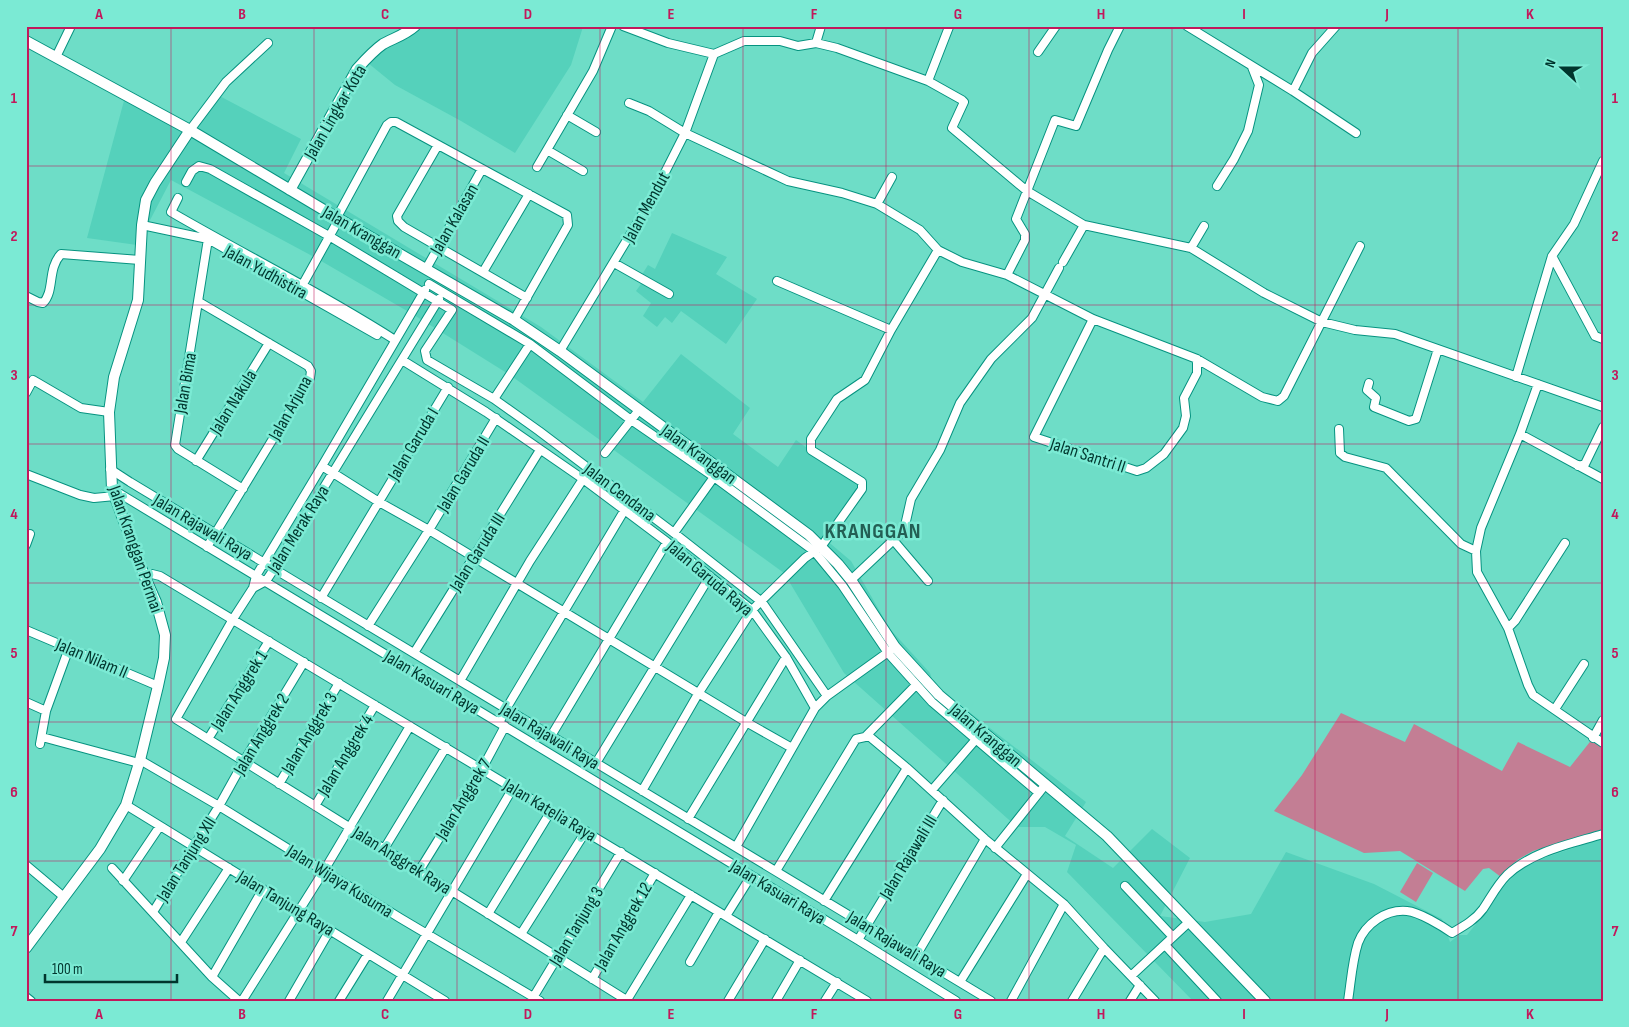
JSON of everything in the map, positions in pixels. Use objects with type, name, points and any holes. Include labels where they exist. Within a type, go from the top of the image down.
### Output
[{"type":"main road","name":"Jalan Lingkar Kota","points":[[290,190],[357,69],[368,56],[382,45],[408,32],[415,26]]},
{"type":"main road","name":"Jalan Kranggan","points":[[26,41],[190,130],[514,320],[560,351],[794,524],[817,549],[851,580],[891,650],[980,736],[1042,789],[1107,836],[1265,1001]]},
{"type":"main road","name":"Jalan Kranggan Permai","points":[[26,948],[100,849],[126,805],[140,762],[164,658],[165,635],[156,602],[114,493],[110,469],[110,412],[114,377],[138,300],[142,225],[146,200],[155,182],[190,130]]},
{"type":"street","points":[[56,57],[72,26]]},
{"type":"street","points":[[537,167],[593,70],[612,26]]},
{"type":"street","points":[[623,26],[668,43],[714,54],[744,41],[780,41],[798,46],[816,43],[838,48],[928,81],[964,102],[952,128],[1027,191],[1084,225],[1191,248],[1264,293],[1322,322],[1354,330],[1395,334],[1603,407]]},
{"type":"street","points":[[816,43],[821,26]]},
{"type":"street","points":[[1038,52],[1056,26]]},
{"type":"street","points":[[1007,275],[1025,240],[1025,234],[1016,219],[1055,120],[1076,126],[1120,26]]},
{"type":"street","points":[[1187,26],[1356,133]]},
{"type":"street","points":[[1292,91],[1312,53],[1336,26]]},
{"type":"street","points":[[928,81],[949,27]]},
{"type":"street","points":[[190,130],[226,82],[268,43]]},
{"type":"street","name":"Jalan Mendut","points":[[560,351],[651,200],[685,133],[714,54]]},
{"type":"street","points":[[1217,186],[1234,159],[1248,131],[1259,85],[1252,67]]},
{"type":"street","points":[[629,103],[650,110],[685,133],[788,181],[842,193],[877,204],[920,230],[938,250],[962,262],[1007,275],[1093,319],[1197,358],[1262,397],[1278,401],[1284,396],[1360,246]]},
{"type":"street","points":[[567,116],[596,132]]},
{"type":"street","points":[[303,284],[389,122],[396,122],[567,214],[569,221],[514,320]]},
{"type":"street","points":[[438,145],[397,216],[398,220],[404,228],[527,298]]},
{"type":"street","points":[[547,150],[583,171]]},
{"type":"street","points":[[1516,377],[1552,256],[1574,224],[1603,161]]},
{"type":"street","points":[[186,182],[195,168],[199,166],[210,169],[329,236],[437,301]]},
{"type":"street","name":"Jalan Kalasan","points":[[426,269],[482,169]]},
{"type":"street","points":[[877,204],[892,177]]},
{"type":"street","points":[[483,272],[529,194]]},
{"type":"street","points":[[178,198],[171,212],[303,284],[395,340]]},
{"type":"street","name":"Jalan Yudhistira","points":[[142,225],[208,240],[383,338]]},
{"type":"street","points":[[851,580],[904,530],[911,499],[940,450],[960,403],[991,359],[1032,318],[1084,225]]},
{"type":"street","points":[[1191,248],[1204,226]]},
{"type":"street","name":"Jalan Bima","points":[[208,240],[174,445],[196,461],[243,489]]},
{"type":"street","points":[[642,791],[698,694],[752,610],[762,602],[793,568],[817,549],[862,488],[862,482],[811,450],[811,439],[837,400],[865,380],[891,330],[938,250]]},
{"type":"street","points":[[26,296],[43,303],[48,298],[54,261],[61,254],[140,260]]},
{"type":"street","points":[[1552,256],[1594,336],[1603,339]]},
{"type":"street","points":[[614,263],[669,294]]},
{"type":"street","name":"Jalan Merak Raya","points":[[253,588],[256,576],[435,275]]},
{"type":"street","points":[[777,281],[891,330]]},
{"type":"street","name":"Jalan Merak Raya","points":[[253,588],[266,581],[274,569],[449,282]]},
{"type":"street","points":[[429,284],[530,344],[631,420],[817,549],[916,685],[932,702],[980,736],[932,790]]},
{"type":"street","name":"Jalan Cendana","points":[[437,301],[452,310],[425,351],[426,359],[494,400],[674,533],[762,602],[827,696]]},
{"type":"street","name":"Jalan Arjuna","points":[[199,302],[308,366],[311,371],[311,374],[207,547]]},
{"type":"street","name":"Jalan Santri II","points":[[1093,319],[1034,437],[1137,472],[1146,468],[1164,454],[1182,428],[1186,416],[1184,398],[1197,373],[1197,358]]},
{"type":"street","name":"Jalan Nakula","points":[[196,461],[269,343]]},
{"type":"street","points":[[494,400],[530,344]]},
{"type":"street","points":[[1369,383],[1367,390],[1376,398],[1374,406],[1408,421],[1416,420],[1438,349]]},
{"type":"street","name":"Jalan Garuda Raya","points":[[402,360],[496,418],[583,479],[667,542],[752,610],[786,658],[815,708]]},
{"type":"street","points":[[26,393],[30,378],[81,408],[110,412]]},
{"type":"street","points":[[1538,384],[1520,434],[1481,528],[1476,551],[1477,572],[1508,628],[1531,691],[1593,738],[1603,743]]},
{"type":"street","name":"Jalan Garuda I","points":[[321,598],[448,387]]},
{"type":"street","points":[[605,453],[639,410]]},
{"type":"street","name":"Jalan Garuda II","points":[[368,626],[430,530],[496,418]]},
{"type":"street","points":[[1578,466],[1585,464],[1603,427]]},
{"type":"street","points":[[1339,429],[1340,453],[1345,457],[1386,468],[1461,544],[1476,551]]},
{"type":"street","points":[[1520,434],[1603,479]]},
{"type":"street","name":"Jalan Garuda III","points":[[414,654],[540,450]]},
{"type":"street","points":[[322,466],[379,502],[430,530],[609,640],[655,666],[698,694],[792,748]]},
{"type":"street","name":"Jalan Rajawali Raya","points":[[110,469],[991,1001]]},
{"type":"street","points":[[26,474],[80,495],[94,498],[114,493]]},
{"type":"street","points":[[674,533],[714,477]]},
{"type":"street","points":[[460,681],[530,562],[583,479]]},
{"type":"street","name":"Jalan Kasuari Raya","points":[[114,493],[266,581],[956,1001]]},
{"type":"street","name":"Jalan Anggrek 7","points":[[419,871],[482,769],[502,725],[506,709],[624,511]]},
{"type":"street","points":[[26,545],[30,534]]},
{"type":"street","points":[[894,541],[928,581]]},
{"type":"street","points":[[551,736],[667,542]]},
{"type":"street","points":[[1508,628],[1516,621],[1566,543]]},
{"type":"street","name":"Jalan Katelia Raya","points":[[144,575],[160,576],[868,1001]]},
{"type":"street","points":[[596,763],[710,576]]},
{"type":"street","points":[[233,619],[253,588]]},
{"type":"street","name":"Jalan Anggrek Raya","points":[[233,619],[176,719],[628,1001]]},
{"type":"street","name":"Jalan Nilam II","points":[[26,630],[158,686]]},
{"type":"street","name":"Jalan Anggrek 1","points":[[208,739],[269,641]]},
{"type":"street","points":[[26,702],[46,711],[69,648]]},
{"type":"street","points":[[736,847],[815,708],[827,696],[891,650]]},
{"type":"street","points":[[688,818],[786,658]]},
{"type":"street","name":"Jalan Anggrek 2","points":[[220,806],[304,662]]},
{"type":"street","points":[[1555,709],[1584,664]]},
{"type":"street","name":"Jalan Anggrek 3","points":[[279,784],[339,683]]},
{"type":"street","points":[[776,871],[856,739],[865,736],[916,685]]},
{"type":"street","name":"Jalan Anggrek 4","points":[[315,806],[375,705]]},
{"type":"street","name":"Jalan Wijaya Kusuma","points":[[46,711],[41,740],[140,762],[220,806],[534,999]]},
{"type":"street","points":[[1593,738],[1603,720]]},
{"type":"street","points":[[112,868],[212,977],[240,1001],[324,871],[410,726]]},
{"type":"street","points":[[865,736],[870,737],[907,768],[995,848],[1064,904],[1155,1001]]},
{"type":"street","points":[[384,849],[446,747]]},
{"type":"street","points":[[824,901],[907,768]]},
{"type":"street","points":[[387,1001],[513,788]]},
{"type":"street","points":[[995,848],[1042,789]]},
{"type":"street","name":"Jalan Rajawali III","points":[[858,940],[943,800]]},
{"type":"street","name":"Jalan Tanjung Raya","points":[[126,805],[440,999]]},
{"type":"street","name":"Jalan Tanjung XII","points":[[153,912],[220,806]]},
{"type":"street","points":[[488,914],[551,811]]},
{"type":"street","points":[[123,881],[160,826]]},
{"type":"street","points":[[521,934],[586,832]]},
{"type":"street","points":[[1348,1001],[1350,976],[1358,943],[1366,928],[1374,921],[1394,912],[1408,911],[1439,924],[1452,932],[1468,924],[1482,910],[1500,882],[1520,864],[1535,855],[1603,834]]},
{"type":"street","points":[[916,956],[985,839]]},
{"type":"street","name":"Jalan Tanjung 3","points":[[534,999],[557,957],[621,852]]},
{"type":"street","points":[[26,866],[64,897]]},
{"type":"street","points":[[181,942],[228,868]]},
{"type":"street","name":"Jalan Anggrek 12","points":[[592,979],[655,873]]},
{"type":"street","points":[[960,982],[1027,874]]},
{"type":"street","points":[[690,962],[751,876]]},
{"type":"street","points":[[1125,886],[1173,937]]},
{"type":"street","points":[[212,977],[263,889]]},
{"type":"street","points":[[628,1001],[691,895]]},
{"type":"street","points":[[1010,1001],[1064,904]]},
{"type":"street","points":[[1131,976],[1189,922]]},
{"type":"street","points":[[289,1001],[330,930]]},
{"type":"street","points":[[728,1001],[765,939]]},
{"type":"street","points":[[1165,945],[1217,1001]]},
{"type":"street","points":[[1072,1001],[1104,948]]},
{"type":"street","points":[[339,1001],[368,954]]},
{"type":"street","points":[[776,1001],[800,960]]},
{"type":"street","points":[[825,1001],[837,982]]},
{"type":"street","points":[[1130,1001],[1140,985]]},
{"type":"street","points":[[26,997],[31,1001]]},
{"type":"shaded area","points":[[417,26],[582,26],[582,30],[571,65],[515,153],[395,85],[368,63]]},
{"type":"shaded area","points":[[212,92],[301,139],[284,173],[541,327],[643,402],[681,354],[750,408],[733,434],[778,467],[796,440],[863,488],[825,539],[851,561],[890,629],[930,673],[934,685],[1086,802],[1065,836],[1113,868],[1152,829],[1190,858],[1160,916],[1205,922],[1251,914],[1286,852],[1374,884],[1442,919],[1450,942],[1459,935],[1467,935],[1487,910],[1492,899],[1519,870],[1541,859],[1603,838],[1603,1001],[1193,1001],[1067,872],[1076,845],[1045,827],[1017,827],[844,673],[784,573],[510,375],[414,315],[316,258],[171,180],[137,245],[87,238],[125,97],[192,135]]},
{"type":"shaded area","points":[[672,233],[727,257],[716,274],[757,299],[726,344],[681,311],[672,323],[665,317],[657,327],[643,316],[651,303],[636,291],[641,284],[638,281],[648,265],[655,269]]},
{"type":"shaded area","points":[[1341,713],[1405,742],[1414,724],[1502,771],[1518,742],[1570,767],[1593,738],[1603,744],[1603,829],[1533,851],[1517,860],[1501,877],[1489,868],[1483,869],[1465,891],[1400,851],[1364,853],[1274,811],[1302,775]]},
{"type":"shaded area","points":[[1417,863],[1433,873],[1416,902],[1400,892]]},
{"type":"district","name":"KRANGGAN","points":[[873,530]]}]
